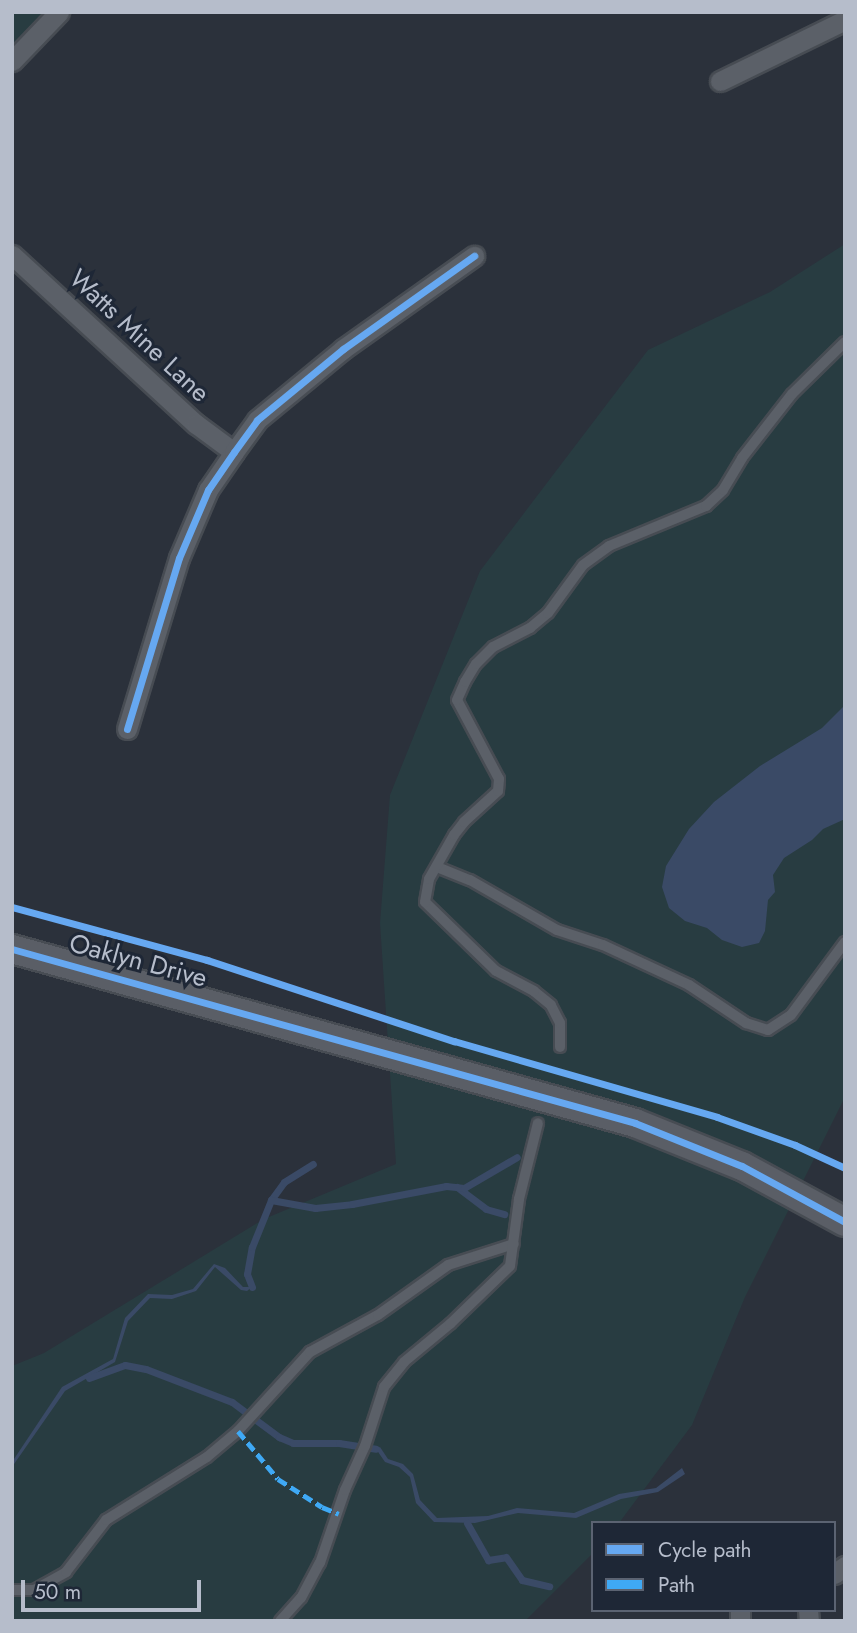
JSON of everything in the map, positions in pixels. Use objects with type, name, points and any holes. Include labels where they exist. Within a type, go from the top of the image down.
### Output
[{"type":"street","points":[[12,61],[59,12]]},
{"type":"street","points":[[720,81],[845,20]]},
{"type":"street","name":"Watts Mine Lane","points":[[12,255],[196,424],[234,452]]},
{"type":"street","points":[[127,729],[179,558],[208,490],[257,420],[343,349],[474,256]]},
{"type":"street","name":"Oaklyn Drive","points":[[12,949],[635,1123],[742,1166],[845,1222]]},
{"type":"lane","points":[[560,1047],[560,1023],[551,1005],[534,991],[496,971],[425,902],[429,879],[464,822],[498,791],[499,779],[457,700],[476,664],[493,647],[530,628],[548,613],[583,565],[609,546],[706,506],[723,490],[742,458],[792,394],[845,342]]},
{"type":"lane","points":[[437,867],[470,880],[557,930],[603,945],[689,985],[746,1023],[768,1030],[791,1015],[845,942]]},
{"type":"lane","points":[[281,1621],[301,1598],[320,1563],[384,1387],[404,1362],[450,1324],[510,1266],[519,1199],[538,1123]]},
{"type":"lane","points":[[12,1590],[34,1590],[66,1572],[106,1520],[206,1457],[238,1431],[310,1352],[378,1315],[448,1265],[514,1244]]},
{"type":"green space","points":[[12,12],[53,12],[12,53]]},
{"type":"green space","points":[[845,244],[845,1097],[745,1297],[692,1425],[620,1521],[591,1521],[591,1555],[525,1621],[12,1621],[12,1366],[44,1353],[264,1219],[396,1164],[380,923],[390,795],[480,571],[648,350],[770,292]]},
{"type":"water","points":[[845,705],[845,819],[823,829],[812,840],[784,858],[773,875],[775,892],[768,900],[765,931],[759,943],[742,947],[722,940],[707,928],[685,921],[669,908],[662,887],[666,866],[689,829],[714,802],[760,766],[822,728]]},
{"type":"water","points":[[214,1264],[225,1268],[243,1287],[252,1287],[247,1291],[241,1290],[215,1267],[196,1291],[172,1299],[150,1298],[128,1321],[115,1362],[65,1391],[12,1467],[12,1462],[62,1387],[113,1359],[125,1318],[148,1294],[172,1295],[193,1289]]},
{"type":"water","points":[[380,1447],[388,1459],[403,1464],[413,1474],[420,1500],[437,1518],[488,1516],[517,1508],[574,1513],[619,1494],[656,1488],[682,1468],[685,1474],[658,1492],[621,1499],[576,1518],[518,1513],[475,1523],[434,1522],[416,1503],[410,1477],[399,1467],[385,1462],[376,1449]]},
{"type":"waterway","points":[[252,1287],[247,1274],[252,1247],[271,1200],[315,1208],[352,1204],[446,1186],[464,1188],[517,1157]]},
{"type":"waterway","points":[[271,1200],[284,1182],[313,1164]]},
{"type":"waterway","points":[[457,1187],[486,1209],[504,1214]]},
{"type":"waterway","points":[[89,1378],[125,1365],[146,1369],[232,1402],[279,1437],[293,1443],[339,1443],[376,1449]]},
{"type":"waterway","points":[[467,1523],[488,1560],[506,1557],[522,1580],[549,1586]]},
{"type":"marked path","points":[[238,1431],[278,1479],[322,1507],[339,1514]]},
{"type":"cycle path","points":[[127,729],[179,558],[208,490],[257,420],[343,349],[474,256]]},
{"type":"cycle path","points":[[12,907],[207,960],[454,1041],[717,1117],[795,1145],[845,1168]]},
{"type":"cycle path","points":[[12,949],[635,1123],[742,1166],[845,1222]]}]
